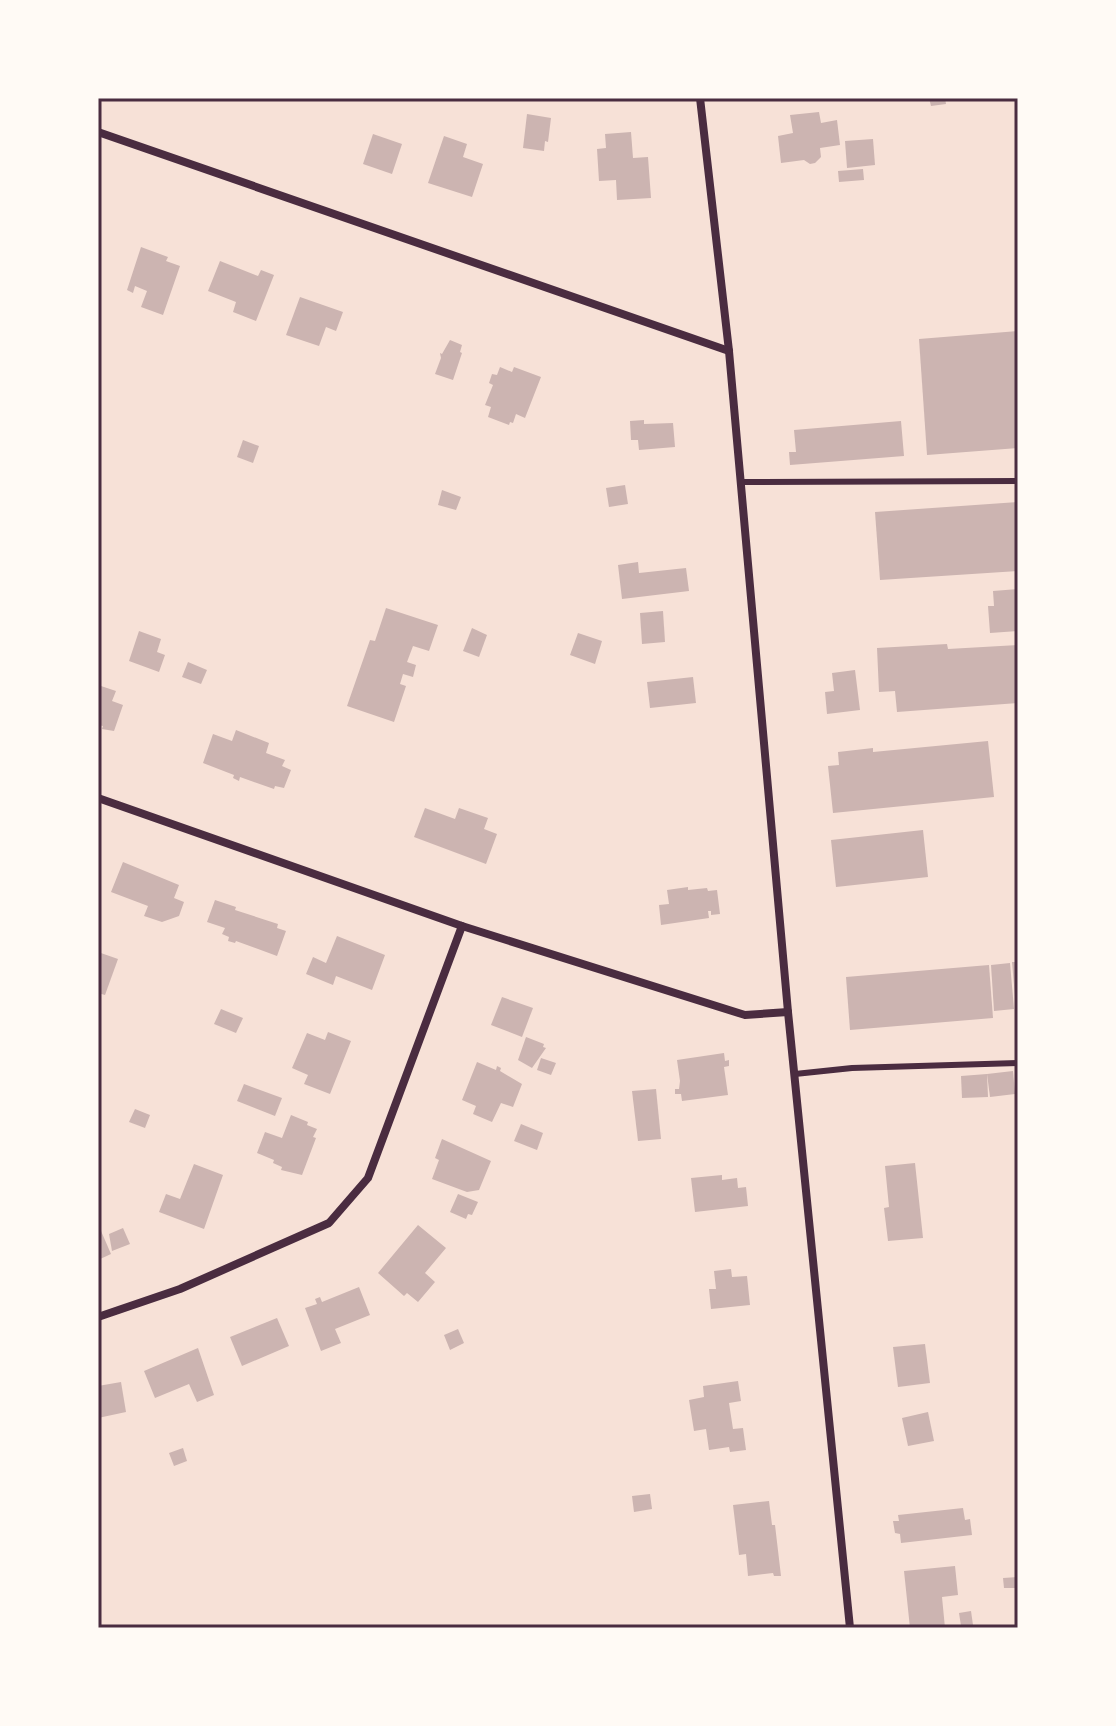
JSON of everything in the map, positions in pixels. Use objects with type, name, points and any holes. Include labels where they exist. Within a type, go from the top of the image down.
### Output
[{"type":"street","points":[[700,98],[729,351],[788,1012],[850,1628]]},
{"type":"street","points":[[98,132],[729,351]]},
{"type":"street","points":[[98,798],[462,926],[745,1015],[788,1012]]},
{"type":"street","points":[[98,1317],[180,1289],[329,1223],[368,1178],[462,926]]},
{"type":"lane","points":[[741,482],[1018,481]]},
{"type":"lane","points":[[795,1074],[852,1068],[1018,1063]]},
{"type":"building","points":[[929,98],[945,98],[946,104],[931,106]]},
{"type":"building","points":[[819,112],[821,123],[837,120],[840,145],[820,148],[821,157],[815,163],[804,160],[781,163],[778,136],[793,133],[790,115]]},
{"type":"building","points":[[527,114],[551,118],[544,151],[523,148]]},
{"type":"building","points":[[631,132],[633,158],[648,157],[651,198],[617,200],[616,180],[599,181],[597,149],[606,148],[605,134]]},
{"type":"building","points":[[373,134],[402,144],[392,174],[363,164]]},
{"type":"building","points":[[444,136],[467,144],[463,157],[483,164],[472,197],[428,183]]},
{"type":"building","points":[[873,139],[875,165],[847,168],[845,141]]},
{"type":"building","points":[[863,169],[864,180],[839,182],[838,171]]},
{"type":"building","points":[[141,247],[168,257],[166,261],[180,266],[163,315],[141,307],[147,291],[135,286],[133,293],[127,290]]},
{"type":"building","points":[[220,261],[258,276],[261,270],[274,275],[256,321],[233,312],[236,302],[208,291]]},
{"type":"building","points":[[300,297],[343,312],[336,331],[326,327],[319,346],[286,335]]},
{"type":"building","points":[[1018,331],[1018,448],[927,455],[919,339]]},
{"type":"building","points":[[450,340],[462,345],[453,380],[435,374],[440,353]]},
{"type":"building","points":[[500,367],[512,372],[514,367],[541,377],[525,418],[516,414],[509,425],[488,417],[491,407],[485,405],[493,385],[489,383],[492,374],[497,375]]},
{"type":"building","points":[[644,420],[644,424],[673,423],[675,447],[639,450],[638,440],[631,440],[630,421]]},
{"type":"building","points":[[901,421],[904,456],[790,465],[789,452],[796,452],[794,430]]},
{"type":"building","points":[[243,440],[259,446],[253,463],[237,457]]},
{"type":"building","points":[[625,485],[628,504],[609,507],[606,488]]},
{"type":"building","points":[[442,490],[461,497],[456,510],[438,505]]},
{"type":"building","points":[[1018,502],[1018,571],[880,580],[875,512]]},
{"type":"building","points":[[638,562],[639,573],[686,568],[689,591],[622,599],[618,565]]},
{"type":"building","points":[[1018,589],[1018,631],[990,633],[988,606],[994,606],[993,591]]},
{"type":"building","points":[[386,608],[438,625],[429,651],[413,646],[407,662],[416,665],[413,677],[403,674],[400,684],[406,686],[394,722],[347,706],[370,640],[375,641]]},
{"type":"building","points":[[663,611],[665,642],[642,644],[640,613]]},
{"type":"building","points":[[472,628],[487,635],[479,657],[463,651]]},
{"type":"building","points":[[139,631],[161,639],[157,652],[165,655],[159,672],[129,661]]},
{"type":"building","points":[[578,633],[602,641],[595,664],[570,655]]},
{"type":"building","points":[[947,644],[948,649],[1018,645],[1018,703],[897,712],[895,691],[879,692],[877,648]]},
{"type":"building","points":[[188,662],[207,670],[201,684],[182,677]]},
{"type":"building","points":[[855,670],[860,710],[827,714],[825,692],[834,691],[832,673]]},
{"type":"building","points":[[693,677],[696,703],[650,708],[647,682]]},
{"type":"building","points":[[98,685],[116,691],[112,701],[123,705],[114,731],[98,725]]},
{"type":"building","points":[[236,730],[269,743],[266,753],[285,760],[282,766],[291,770],[284,788],[275,786],[274,789],[240,777],[239,781],[233,778],[234,775],[203,763],[213,734],[232,741]]},
{"type":"building","points":[[988,741],[994,797],[833,813],[828,766],[839,765],[838,752],[873,748],[873,752]]},
{"type":"building","points":[[425,808],[455,819],[459,808],[488,818],[484,829],[497,834],[486,864],[414,837]]},
{"type":"building","points":[[923,830],[928,877],[836,887],[831,840]]},
{"type":"building","points":[[123,862],[179,885],[174,898],[184,902],[179,916],[162,922],[144,916],[148,906],[111,892]]},
{"type":"building","points":[[688,887],[688,890],[717,890],[720,914],[711,915],[708,911],[709,918],[661,925],[659,905],[669,904],[667,890]]},
{"type":"building","points":[[215,900],[278,924],[277,928],[286,931],[277,956],[228,941],[229,937],[222,934],[225,928],[207,922]]},
{"type":"building","points":[[337,936],[385,955],[372,990],[336,976],[333,985],[306,974],[313,957],[326,963]]},
{"type":"building","points":[[98,952],[118,959],[105,995],[98,993]]},
{"type":"building","points":[[1012,962],[1018,962],[1018,1008],[1016,1008]]},
{"type":"building","points":[[1010,963],[1014,1009],[994,1011],[991,965]]},
{"type":"building","points":[[989,965],[993,1018],[850,1030],[846,977]]},
{"type":"building","points":[[502,997],[533,1008],[522,1037],[491,1025]]},
{"type":"building","points":[[221,1009],[243,1018],[236,1033],[214,1024]]},
{"type":"building","points":[[328,1032],[351,1041],[330,1094],[304,1084],[308,1075],[292,1068],[307,1033],[325,1040]]},
{"type":"building","points":[[526,1037],[544,1044],[546,1048],[532,1068],[518,1060]]},
{"type":"building","points":[[724,1053],[725,1061],[729,1060],[729,1066],[724,1067],[728,1095],[682,1101],[681,1094],[675,1094],[680,1081],[677,1060]]},
{"type":"building","points":[[541,1058],[556,1063],[551,1075],[537,1070]]},
{"type":"building","points":[[477,1062],[496,1070],[497,1066],[522,1084],[513,1107],[501,1103],[492,1122],[473,1114],[476,1106],[462,1100]]},
{"type":"building","points":[[1013,1071],[1015,1094],[990,1097],[987,1074]]},
{"type":"building","points":[[987,1074],[988,1097],[962,1098],[961,1076]]},
{"type":"building","points":[[244,1084],[282,1098],[275,1116],[237,1101]]},
{"type":"building","points":[[656,1089],[661,1139],[638,1141],[632,1091]]},
{"type":"building","points":[[135,1109],[150,1115],[145,1128],[129,1122]]},
{"type":"building","points":[[291,1115],[317,1129],[302,1175],[281,1170],[282,1167],[273,1163],[274,1160],[257,1153],[265,1132],[282,1138]]},
{"type":"building","points":[[521,1124],[543,1133],[537,1150],[514,1141]]},
{"type":"building","points":[[442,1139],[491,1161],[479,1190],[467,1192],[432,1179]]},
{"type":"building","points":[[915,1163],[923,1238],[888,1241],[884,1208],[889,1207],[885,1166]]},
{"type":"building","points":[[194,1164],[223,1175],[204,1229],[159,1212],[166,1194],[180,1199]]},
{"type":"building","points":[[722,1175],[722,1180],[737,1178],[738,1188],[746,1187],[748,1206],[695,1212],[691,1178]]},
{"type":"building","points":[[458,1194],[478,1202],[472,1215],[468,1214],[466,1219],[450,1212]]},
{"type":"building","points":[[98,1224],[111,1254],[98,1260]]},
{"type":"building","points":[[418,1225],[446,1248],[425,1273],[435,1282],[418,1302],[407,1293],[404,1296],[378,1273]]},
{"type":"building","points":[[123,1228],[130,1244],[112,1251],[109,1234]]},
{"type":"building","points":[[731,1269],[732,1277],[747,1276],[750,1305],[711,1309],[709,1289],[716,1289],[714,1271]]},
{"type":"building","points":[[359,1287],[370,1315],[335,1329],[341,1343],[321,1351],[305,1308],[317,1304],[315,1299],[320,1297],[322,1302]]},
{"type":"building","points":[[277,1318],[289,1346],[242,1366],[230,1337]]},
{"type":"building","points":[[458,1329],[464,1343],[450,1350],[444,1335]]},
{"type":"building","points":[[925,1344],[930,1383],[898,1387],[893,1347]]},
{"type":"building","points":[[198,1348],[214,1395],[197,1402],[189,1384],[155,1398],[144,1371]]},
{"type":"building","points":[[738,1381],[741,1401],[729,1403],[733,1429],[743,1428],[746,1450],[730,1452],[729,1447],[709,1450],[706,1429],[694,1431],[689,1400],[704,1397],[703,1386]]},
{"type":"building","points":[[121,1382],[126,1412],[98,1418],[98,1386]]},
{"type":"building","points":[[928,1412],[934,1441],[908,1446],[902,1418]]},
{"type":"building","points":[[183,1448],[187,1461],[174,1466],[169,1453]]},
{"type":"building","points":[[650,1494],[652,1509],[634,1512],[632,1496]]},
{"type":"building","points":[[769,1501],[781,1576],[774,1576],[773,1573],[748,1576],[746,1554],[739,1555],[733,1505]]},
{"type":"building","points":[[963,1508],[965,1520],[970,1519],[972,1535],[901,1543],[900,1534],[895,1533],[893,1521],[899,1521],[898,1515]]},
{"type":"building","points":[[955,1566],[958,1595],[942,1597],[945,1628],[910,1628],[904,1571]]},
{"type":"building","points":[[1018,1577],[1018,1588],[1004,1588],[1003,1578]]},
{"type":"building","points":[[971,1611],[973,1625],[961,1626],[959,1613]]}]
